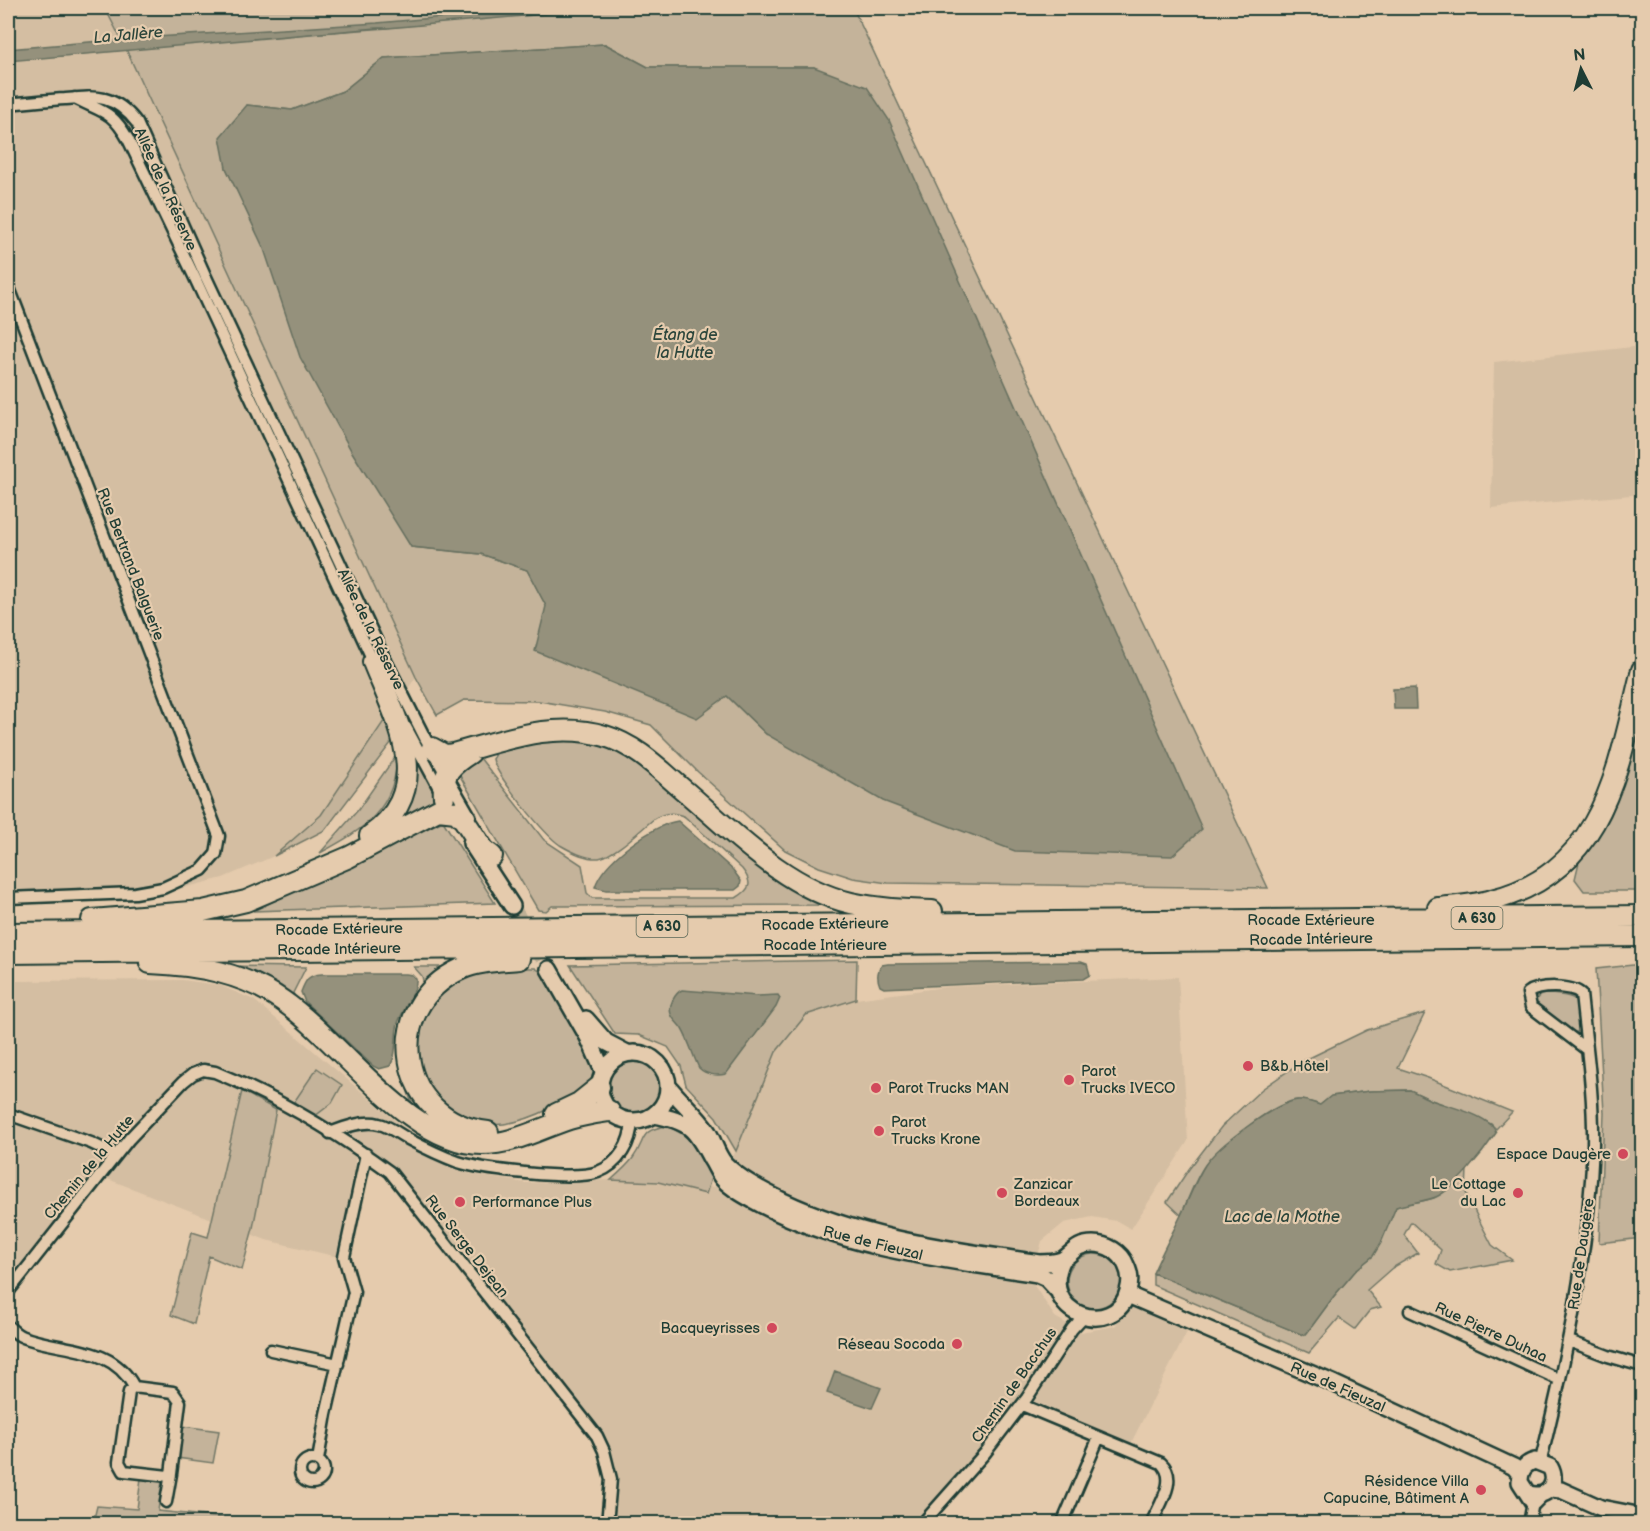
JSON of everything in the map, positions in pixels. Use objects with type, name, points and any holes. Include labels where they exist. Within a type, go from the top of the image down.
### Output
[{"type":"highway","points":[[326,866],[384,826],[402,800],[406,786],[408,763],[404,742],[373,662]]},
{"type":"highway","points":[[1311,920],[1481,903],[1526,888],[1548,874],[1575,850],[1598,819],[1609,796],[1642,670]]},
{"type":"highway","points":[[432,748],[443,754],[449,754],[523,734],[584,732],[616,740],[642,753],[778,869],[814,890],[849,902],[880,908],[1136,921]]},
{"type":"highway","points":[[480,747],[454,763],[446,775],[443,789],[448,804],[464,820],[484,850],[492,856]]},
{"type":"highway","points":[[10,933],[51,921],[225,908],[268,893],[349,856],[431,812],[445,809],[448,804]]},
{"type":"highway","name":"Rocade Extérieure","points":[[10,933],[1642,916]]},
{"type":"highway","name":"Rocade Intérieure","points":[[8,953],[1642,936]]},
{"type":"highway","points":[[587,947],[566,958],[493,961],[473,965],[451,975],[432,989],[417,1009],[409,1032],[409,1058],[420,1091],[429,1104],[455,1124],[472,1130],[512,1131],[530,1125],[579,1104],[601,1079]]},
{"type":"highway","points":[[75,952],[100,962],[186,965],[219,972],[255,985],[284,1001],[413,1120],[452,1139],[482,1144],[501,1142],[570,1119],[609,1111]]},
{"type":"street","name":"Allée de la Réserve","points":[[94,96],[115,103],[131,116],[141,131],[205,275],[389,667],[492,856],[516,906],[448,804],[373,662],[194,276],[122,128],[110,115],[75,98],[94,96]]},
{"type":"street","points":[[8,104],[75,98]]},
{"type":"street","name":"Rue Bertrand Balguerie","points":[[8,285],[219,836],[216,854],[202,870],[163,888],[135,893],[8,898]]},
{"type":"street","points":[[552,968],[587,1021],[606,1042],[627,1053],[644,1054],[659,1063],[668,1078],[669,1087],[664,1103],[654,1115],[640,1121],[624,1120],[609,1111],[604,1104],[601,1079],[588,1036],[552,968]]},
{"type":"street","name":"Rue de Daugère","points":[[1531,1465],[1560,1380],[1569,1341],[1591,1185],[1593,1143],[1592,1099],[1581,994],[1578,991],[1541,987],[1528,993],[1532,1007],[1586,1049]]},
{"type":"street","points":[[601,1079],[612,1060],[627,1053]]},
{"type":"street","name":"Rue Serge Dejean","points":[[203,1070],[228,1077],[285,1106],[366,1154],[390,1172],[597,1436],[604,1451],[611,1479],[607,1524]]},
{"type":"street","name":"Chemin de la Hutte","points":[[8,1292],[116,1155],[183,1082],[203,1070]]},
{"type":"street","name":"Rue de Fieuzal","points":[[669,1087],[708,1132],[724,1162],[748,1181],[803,1210],[837,1224],[882,1236],[929,1246],[1039,1263],[1063,1259],[1074,1249],[1093,1244],[1105,1245],[1116,1251],[1124,1260],[1129,1271],[1128,1295],[1531,1465]]},
{"type":"street","points":[[8,1114],[91,1143],[116,1155]]},
{"type":"street","name":"Rue de Fieuzal","points":[[654,1115],[676,1118],[685,1124],[700,1137],[724,1180],[762,1205],[797,1222],[834,1236],[878,1247],[1037,1274],[1046,1278],[1057,1290],[1067,1307],[1084,1317]]},
{"type":"street","points":[[330,1133],[358,1125],[380,1124],[456,1161],[478,1167],[501,1171],[582,1174],[601,1171],[613,1163],[625,1148],[632,1121]]},
{"type":"street","points":[[318,1460],[354,1292],[344,1257],[366,1154]]},
{"type":"street","points":[[1057,1290],[1058,1269],[1063,1259]]},
{"type":"street","points":[[1084,1317],[1094,1318],[1114,1311],[1128,1295]]},
{"type":"street","name":"Rue Pierre Duhaa","points":[[1410,1311],[1560,1380]]},
{"type":"street","name":"Chemin de Bacchus","points":[[922,1524],[985,1453],[1022,1405],[1072,1329],[1084,1317]]},
{"type":"street","points":[[8,1326],[21,1337],[96,1354],[128,1374],[134,1387]]},
{"type":"street","points":[[1569,1341],[1642,1366]]},
{"type":"street","points":[[271,1350],[338,1364]]},
{"type":"street","points":[[134,1387],[129,1392],[119,1462],[121,1467],[124,1471],[164,1477],[171,1474]]},
{"type":"street","points":[[134,1387],[173,1392],[180,1402],[166,1502]]},
{"type":"street","points":[[1022,1405],[1161,1463],[1166,1468],[1170,1481],[1151,1524]]},
{"type":"street","points":[[1062,1524],[1099,1437]]},
{"type":"street","points":[[1529,1524],[1545,1492],[1552,1471],[1531,1465],[1520,1482],[1523,1489],[1545,1492],[1625,1514],[1642,1516]]},
{"type":"shaded area","points":[[8,8],[105,8],[416,677],[321,815],[274,856],[223,878],[151,896],[63,902],[8,902]]},
{"type":"shaded area","points":[[105,8],[853,8],[1268,888],[888,883],[853,878],[819,867],[785,850],[698,772],[651,725],[605,712],[539,701],[464,700],[437,715],[416,677]],"holes":[[[405,23],[388,28],[178,43]],[[605,44],[648,67],[814,67],[766,734],[727,696],[546,606],[527,570],[481,554],[411,547],[226,168],[247,105],[292,110],[343,91],[384,58]]]},
{"type":"shaded area","points":[[1642,346],[1642,494],[1491,508],[1494,362]]},
{"type":"shaded area","points":[[386,718],[394,739],[325,830],[274,856],[321,815]]},
{"type":"shaded area","points":[[1636,733],[1642,738],[1642,891],[1584,891],[1575,879],[1579,862],[1617,798]]},
{"type":"shaded area","points":[[563,736],[621,747],[833,905],[552,906],[546,911],[538,910],[456,769],[480,758],[544,840],[582,865],[587,893],[592,898],[736,898],[745,892],[749,885],[748,878],[742,869],[685,817],[677,814],[670,813],[655,818],[613,852],[599,858],[584,856],[560,845],[522,805],[493,759],[500,747]]},
{"type":"shaded area","points":[[413,750],[436,798],[393,825]]},
{"type":"shaded area","points":[[397,754],[391,789],[375,816],[350,836],[320,853],[358,810]]},
{"type":"shaded area","points":[[443,821],[495,903],[253,911]]},
{"type":"shaded area","points":[[857,960],[856,999],[806,1015],[776,1052],[736,1151],[716,1117],[686,1085],[681,1066],[668,1047],[639,1035],[615,1034],[570,965]]},
{"type":"shaded area","name":"Espace Daugère","points":[[1642,964],[1642,1238],[1599,1243],[1604,1113],[1596,969]]},
{"type":"shaded area","points":[[222,966],[306,967],[293,993],[298,1002]]},
{"type":"shaded area","points":[[414,967],[450,967],[404,1034],[436,1118],[437,1128],[423,1119],[416,1110],[408,1094],[401,1058],[405,1020],[424,985],[422,976]]},
{"type":"shaded area","points":[[535,968],[546,975],[590,1051],[594,1070],[590,1083],[550,1109],[516,1122],[504,1124],[479,1122],[446,1106],[430,1093],[424,1083],[417,1059],[417,1032],[425,1008],[440,993],[471,974],[494,969]]},
{"type":"shaded area","points":[[1178,977],[1188,1141],[1131,1229],[1117,1221],[1092,1217],[1064,1223],[1042,1241],[1031,1281],[1055,1317],[1081,1332],[1115,1326],[1130,1306],[1187,1332],[1131,1443],[1027,1398],[922,1523],[607,1523],[611,1479],[604,1451],[390,1172],[357,1150],[338,1257],[266,1240],[100,1176],[8,1292],[8,981],[182,980],[219,985],[254,1000],[438,1157],[471,1174],[526,1183],[611,1180],[716,1187],[736,1151],[776,1052],[806,1014],[856,999],[945,987]]},
{"type":"shaded area","points":[[1548,994],[1567,996],[1576,1001],[1579,1011],[1580,1030],[1578,1032],[1572,1032],[1537,1007],[1537,998]]},
{"type":"shaded area","points":[[1425,1013],[1398,1068],[1512,1112],[1496,1129],[1491,1124],[1410,1090],[1370,1091],[1332,1096],[1320,1105],[1297,1100],[1262,1117],[1214,1156],[1199,1175],[1181,1215],[1167,1202],[1222,1126],[1262,1089],[1301,1062],[1367,1030]]},
{"type":"shaded area","points":[[628,1060],[638,1060],[648,1064],[656,1072],[660,1087],[656,1102],[648,1110],[638,1114],[628,1114],[618,1110],[610,1102],[606,1092],[606,1082],[610,1072],[618,1064]]},
{"type":"shaded area","points":[[317,1068],[342,1085],[332,1103],[315,1116],[294,1102]]},
{"type":"shaded area","points":[[242,1091],[276,1110],[253,1228],[242,1270],[209,1256],[194,1324],[171,1315],[192,1232],[208,1237]]},
{"type":"shaded area","points":[[666,1126],[683,1134],[703,1159],[712,1175],[706,1194],[658,1182],[611,1180],[633,1158],[647,1133]]},
{"type":"shaded area","points":[[1467,1169],[1466,1193],[1478,1218],[1492,1245],[1512,1260],[1450,1272],[1436,1264],[1441,1250],[1411,1222],[1404,1235],[1418,1253],[1392,1268],[1367,1290],[1381,1307],[1370,1310],[1355,1329],[1339,1318],[1309,1353],[1153,1285],[1153,1273],[1303,1335],[1307,1333],[1357,1269],[1373,1256],[1396,1207],[1439,1196]]},
{"type":"shaded area","points":[[1094,1254],[1104,1256],[1113,1262],[1119,1271],[1121,1281],[1119,1291],[1113,1300],[1104,1306],[1094,1308],[1084,1306],[1075,1300],[1069,1291],[1067,1281],[1069,1271],[1075,1262],[1084,1256]]},
{"type":"shaded area","points":[[182,1426],[219,1431],[213,1463],[177,1458]]},
{"type":"shaded area","points":[[141,1478],[162,1481],[158,1511],[272,1523],[93,1523],[97,1506],[137,1509]]},
{"type":"water","points":[[546,8],[613,8],[8,61],[8,49],[124,39],[377,23]]},
{"type":"water","name":"Étang de la Hutte","points":[[605,44],[648,67],[814,67],[867,87],[889,120],[1202,829],[1172,856],[1015,851],[883,801],[766,734],[727,696],[697,718],[535,651],[546,606],[527,570],[481,554],[411,547],[352,452],[300,357],[264,249],[226,168],[220,137],[247,105],[292,110],[343,91],[384,58]]},
{"type":"water","points":[[1415,688],[1416,709],[1394,709],[1393,689]]},
{"type":"water","points":[[678,821],[733,870],[741,881],[740,886],[735,890],[606,890],[595,887],[607,867],[630,846],[655,829]]},
{"type":"water","points":[[1081,962],[1087,964],[1090,975],[1083,979],[884,988],[880,986],[878,978],[882,965],[888,964]]},
{"type":"water","points":[[406,974],[416,979],[415,989],[398,1023],[394,1056],[390,1066],[379,1069],[373,1066],[305,1002],[301,992],[306,981],[314,975]]},
{"type":"water","points":[[682,990],[758,996],[778,995],[780,998],[776,1007],[726,1074],[715,1075],[708,1074],[699,1068],[681,1027],[671,1014],[670,1007],[673,1000]]},
{"type":"water","name":"Lac de la Mothe","points":[[1410,1090],[1431,1100],[1478,1116],[1493,1127],[1496,1133],[1468,1170],[1441,1194],[1396,1207],[1373,1256],[1357,1269],[1307,1333],[1303,1335],[1153,1273],[1205,1165],[1221,1147],[1247,1126],[1275,1109],[1298,1100],[1320,1105],[1331,1096],[1370,1091]]},
{"type":"water","points":[[835,1371],[881,1388],[872,1408],[827,1393]]},
{"type":"tunnel","points":[[512,906],[549,969]]},
{"type":"place","name":"B&b Hôtel","points":[[1248,1066]]},
{"type":"place","name":"Parot Trucks IVECO","points":[[1069,1080]]},
{"type":"place","name":"Parot Trucks MAN","points":[[876,1088]]},
{"type":"place","name":"Parot Trucks Krone","points":[[879,1131]]},
{"type":"place","name":"Espace Daugère","points":[[1623,1154]]},
{"type":"place","name":"Zanzicar Bordeaux","points":[[1002,1193]]},
{"type":"place","name":"Le Cottage du Lac","points":[[1518,1193]]},
{"type":"place","name":"Performance Plus","points":[[460,1202]]},
{"type":"place","name":"Bacqueyrisses","points":[[772,1328]]},
{"type":"place","name":"Réseau Socoda","points":[[957,1344]]},
{"type":"place","name":"Résidence Villa Capucine, Bâtiment A","points":[[1481,1490]]},
{"type":"water label","name":"La Jallère","points":[[128,34]]}]
